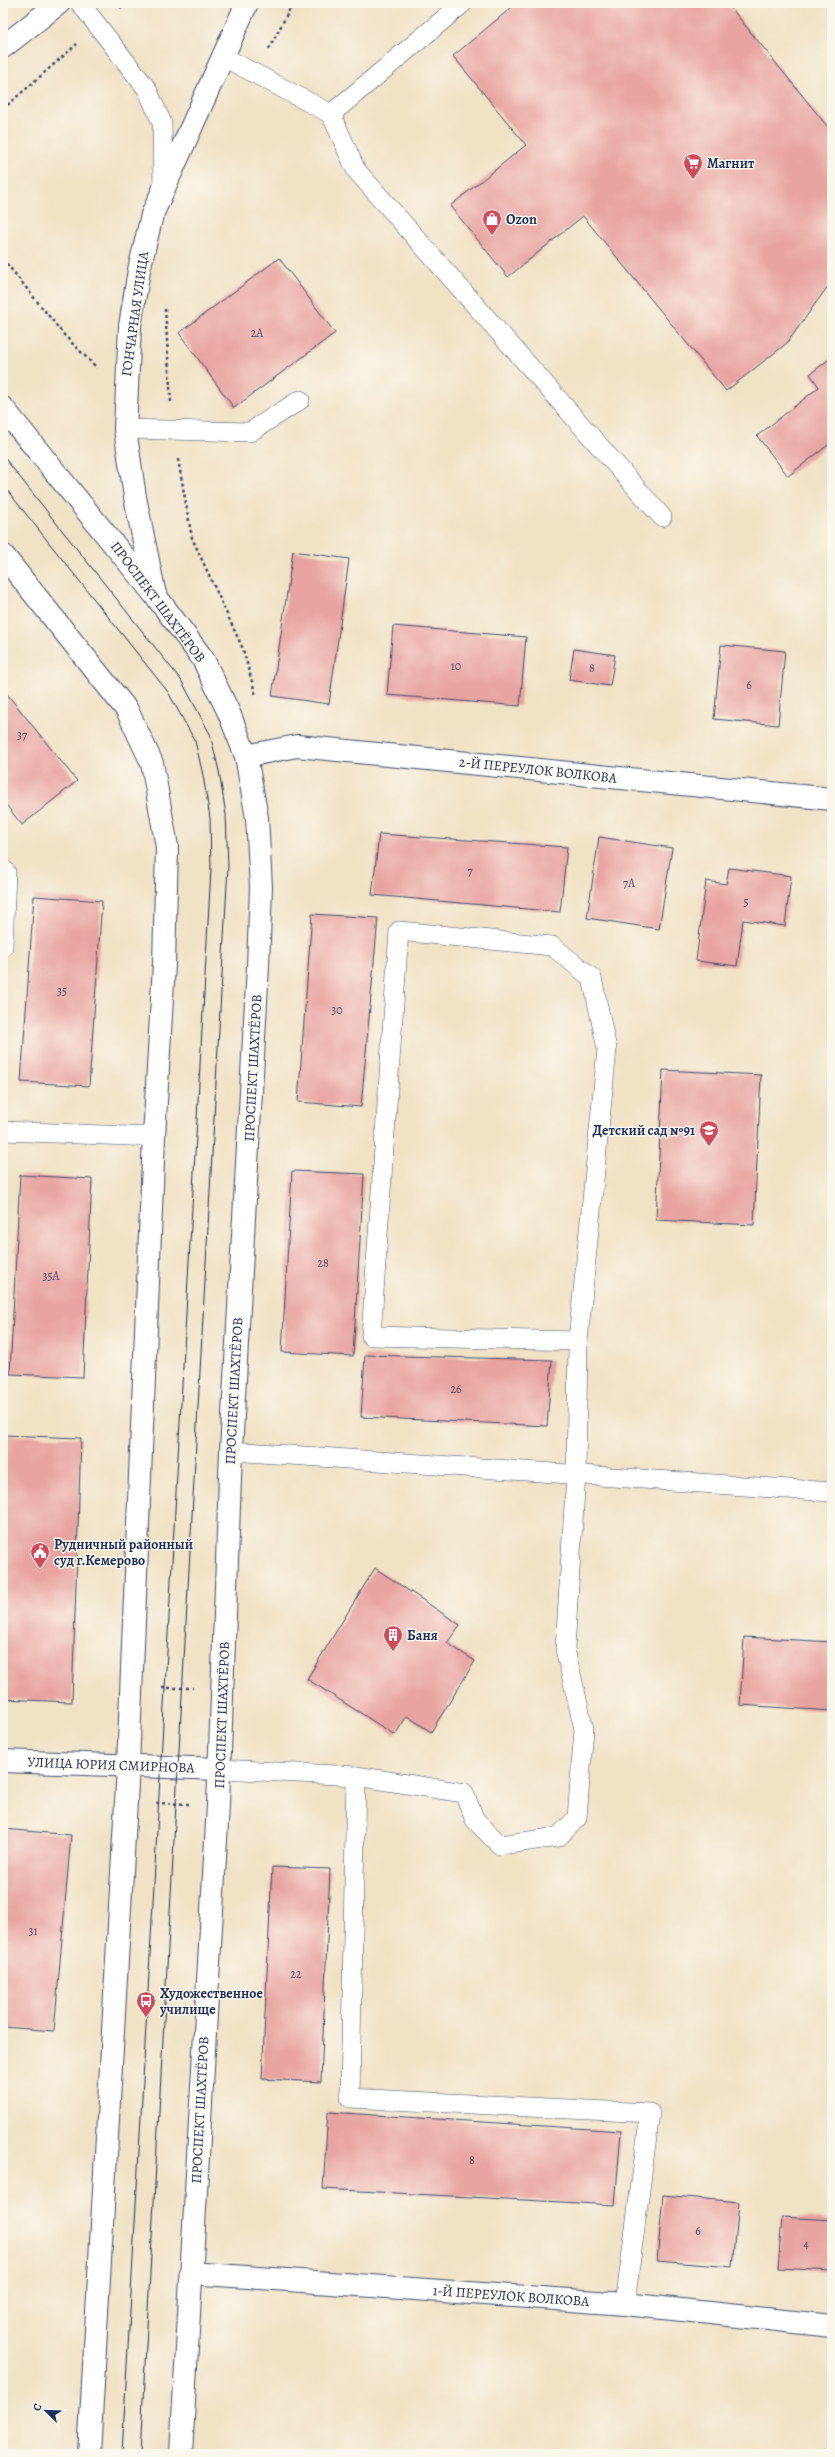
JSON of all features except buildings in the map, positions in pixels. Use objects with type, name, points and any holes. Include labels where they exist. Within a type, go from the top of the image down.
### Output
[{"type":"main road","points":[[3,47],[59,3]]},
{"type":"main road","name":"ГОНЧАРНАЯ УЛИЦА","points":[[155,595],[135,497],[125,429],[130,326],[139,270],[152,216],[222,56],[247,3]]},
{"type":"main road","name":"ПРОСПЕКТ ШАХТЁРОВ","points":[[3,408],[155,595],[203,659],[229,713],[246,756],[257,818],[261,887],[258,966],[230,1451],[220,1769],[190,2273],[181,2454]]},
{"type":"main road","points":[[3,555],[127,710],[152,763],[167,847],[164,964],[154,1138],[128,1766],[89,2454]]},
{"type":"main road","name":"2-Й ПЕРЕУЛОК ВОЛКОВА","points":[[246,756],[297,746],[832,799]]},
{"type":"main road","name":"УЛИЦА ЮРИЯ СМИРНОВА","points":[[3,1761],[220,1769]]},
{"type":"main road","name":"1-Й ПЕРЕУЛОК ВОЛКОВА","points":[[190,2273],[626,2304],[832,2326]]},
{"type":"lane","points":[[80,3],[147,89],[162,123],[163,190]]},
{"type":"lane","points":[[331,114],[463,3]]},
{"type":"lane","points":[[222,56],[331,114],[356,170],[662,517]]},
{"type":"lane","points":[[125,429],[250,432],[300,400]]},
{"type":"lane","points":[[3,869],[6,872],[3,947]]},
{"type":"lane","points":[[220,1769],[356,1776],[464,1793],[475,1820],[500,1845],[558,1837],[576,1818],[584,1729],[565,1649],[576,1474],[578,1341],[607,1049],[592,978],[552,946],[399,931],[371,1336],[578,1341]]},
{"type":"lane","points":[[3,1131],[154,1138]]},
{"type":"lane","points":[[230,1451],[832,1492]]},
{"type":"lane","points":[[356,1776],[350,2098],[650,2112],[626,2304]]},
{"type":"path","points":[[3,109],[126,3]]},
{"type":"path","points":[[3,259],[65,336],[126,397]]},
{"type":"tram line","points":[[3,456],[181,680],[210,734],[219,771],[226,815],[228,866],[140,2454]]},
{"type":"tram line","points":[[3,485],[168,692],[195,741],[203,775],[210,818],[211,869],[122,2454]]},
{"type":"place","name":"Магнит","points":[[693,180]]},
{"type":"place","name":"Ozon","points":[[492,236]]},
{"type":"place","name":"Детский сад №91","points":[[709,1147]]},
{"type":"place","name":"Рудничный районный суд г.Кемерово","points":[[40,1569]]},
{"type":"place","name":"Баня","points":[[393,1652]]},
{"type":"place","name":"Художественное училище","points":[[146,2018]]}]
